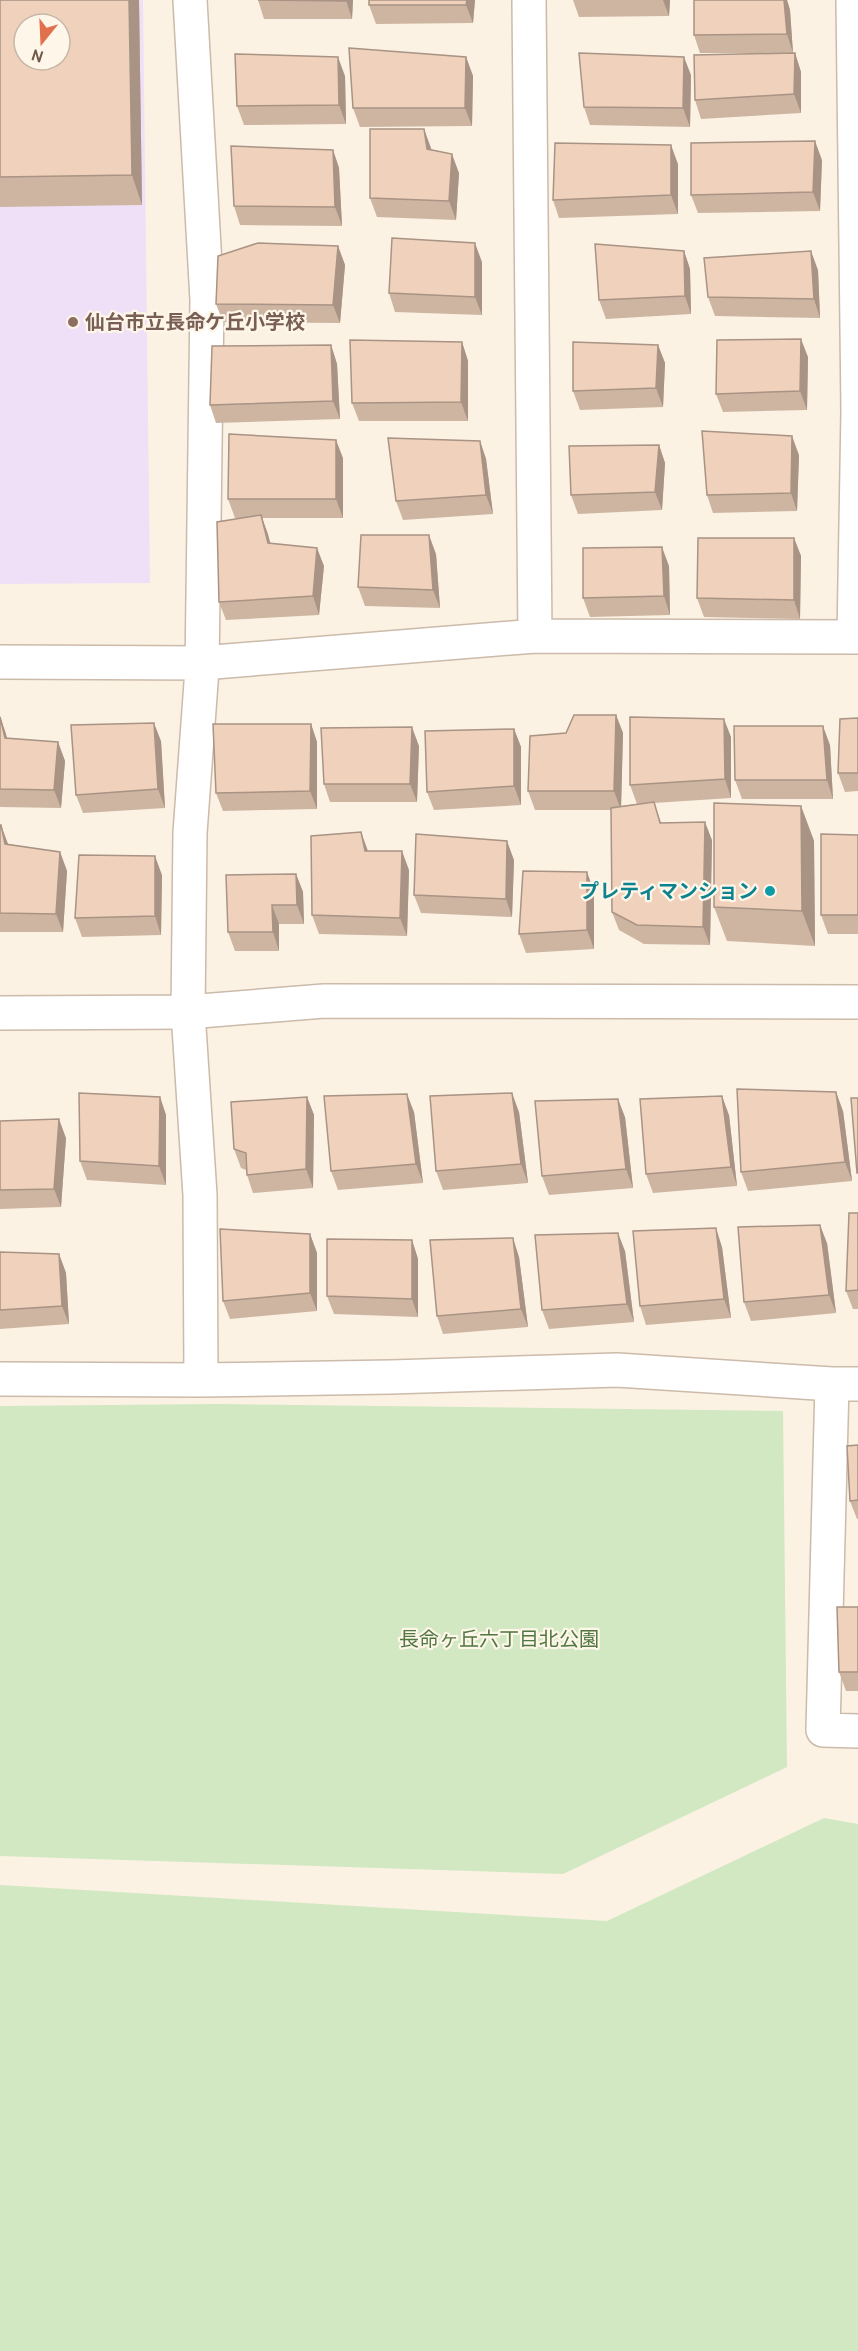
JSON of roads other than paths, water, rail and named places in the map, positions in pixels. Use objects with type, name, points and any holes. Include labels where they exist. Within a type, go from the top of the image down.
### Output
[{"type":"street","points":[[190,0],[207,300],[202,663],[190,833],[188,1012],[200,1195],[201,1380]]},
{"type":"street","points":[[529,0],[535,636]]},
{"type":"street","points":[[0,662],[202,663],[535,636],[856,637],[858,411],[853,0]]},
{"type":"street","points":[[0,1013],[188,1012],[324,1001],[858,1002]]},
{"type":"street","points":[[0,1379],[201,1380],[617,1370],[845,1384],[823,1730],[858,1731]]},
{"type":"place","name":"仙台市立長命ケ丘小学校","points":[[73,322]]},
{"type":"place","name":"プレティマンション","points":[[770,891]]},
{"type":"park label","name":"長命ヶ丘六丁目北公園","points":[[499,1639]]}]
